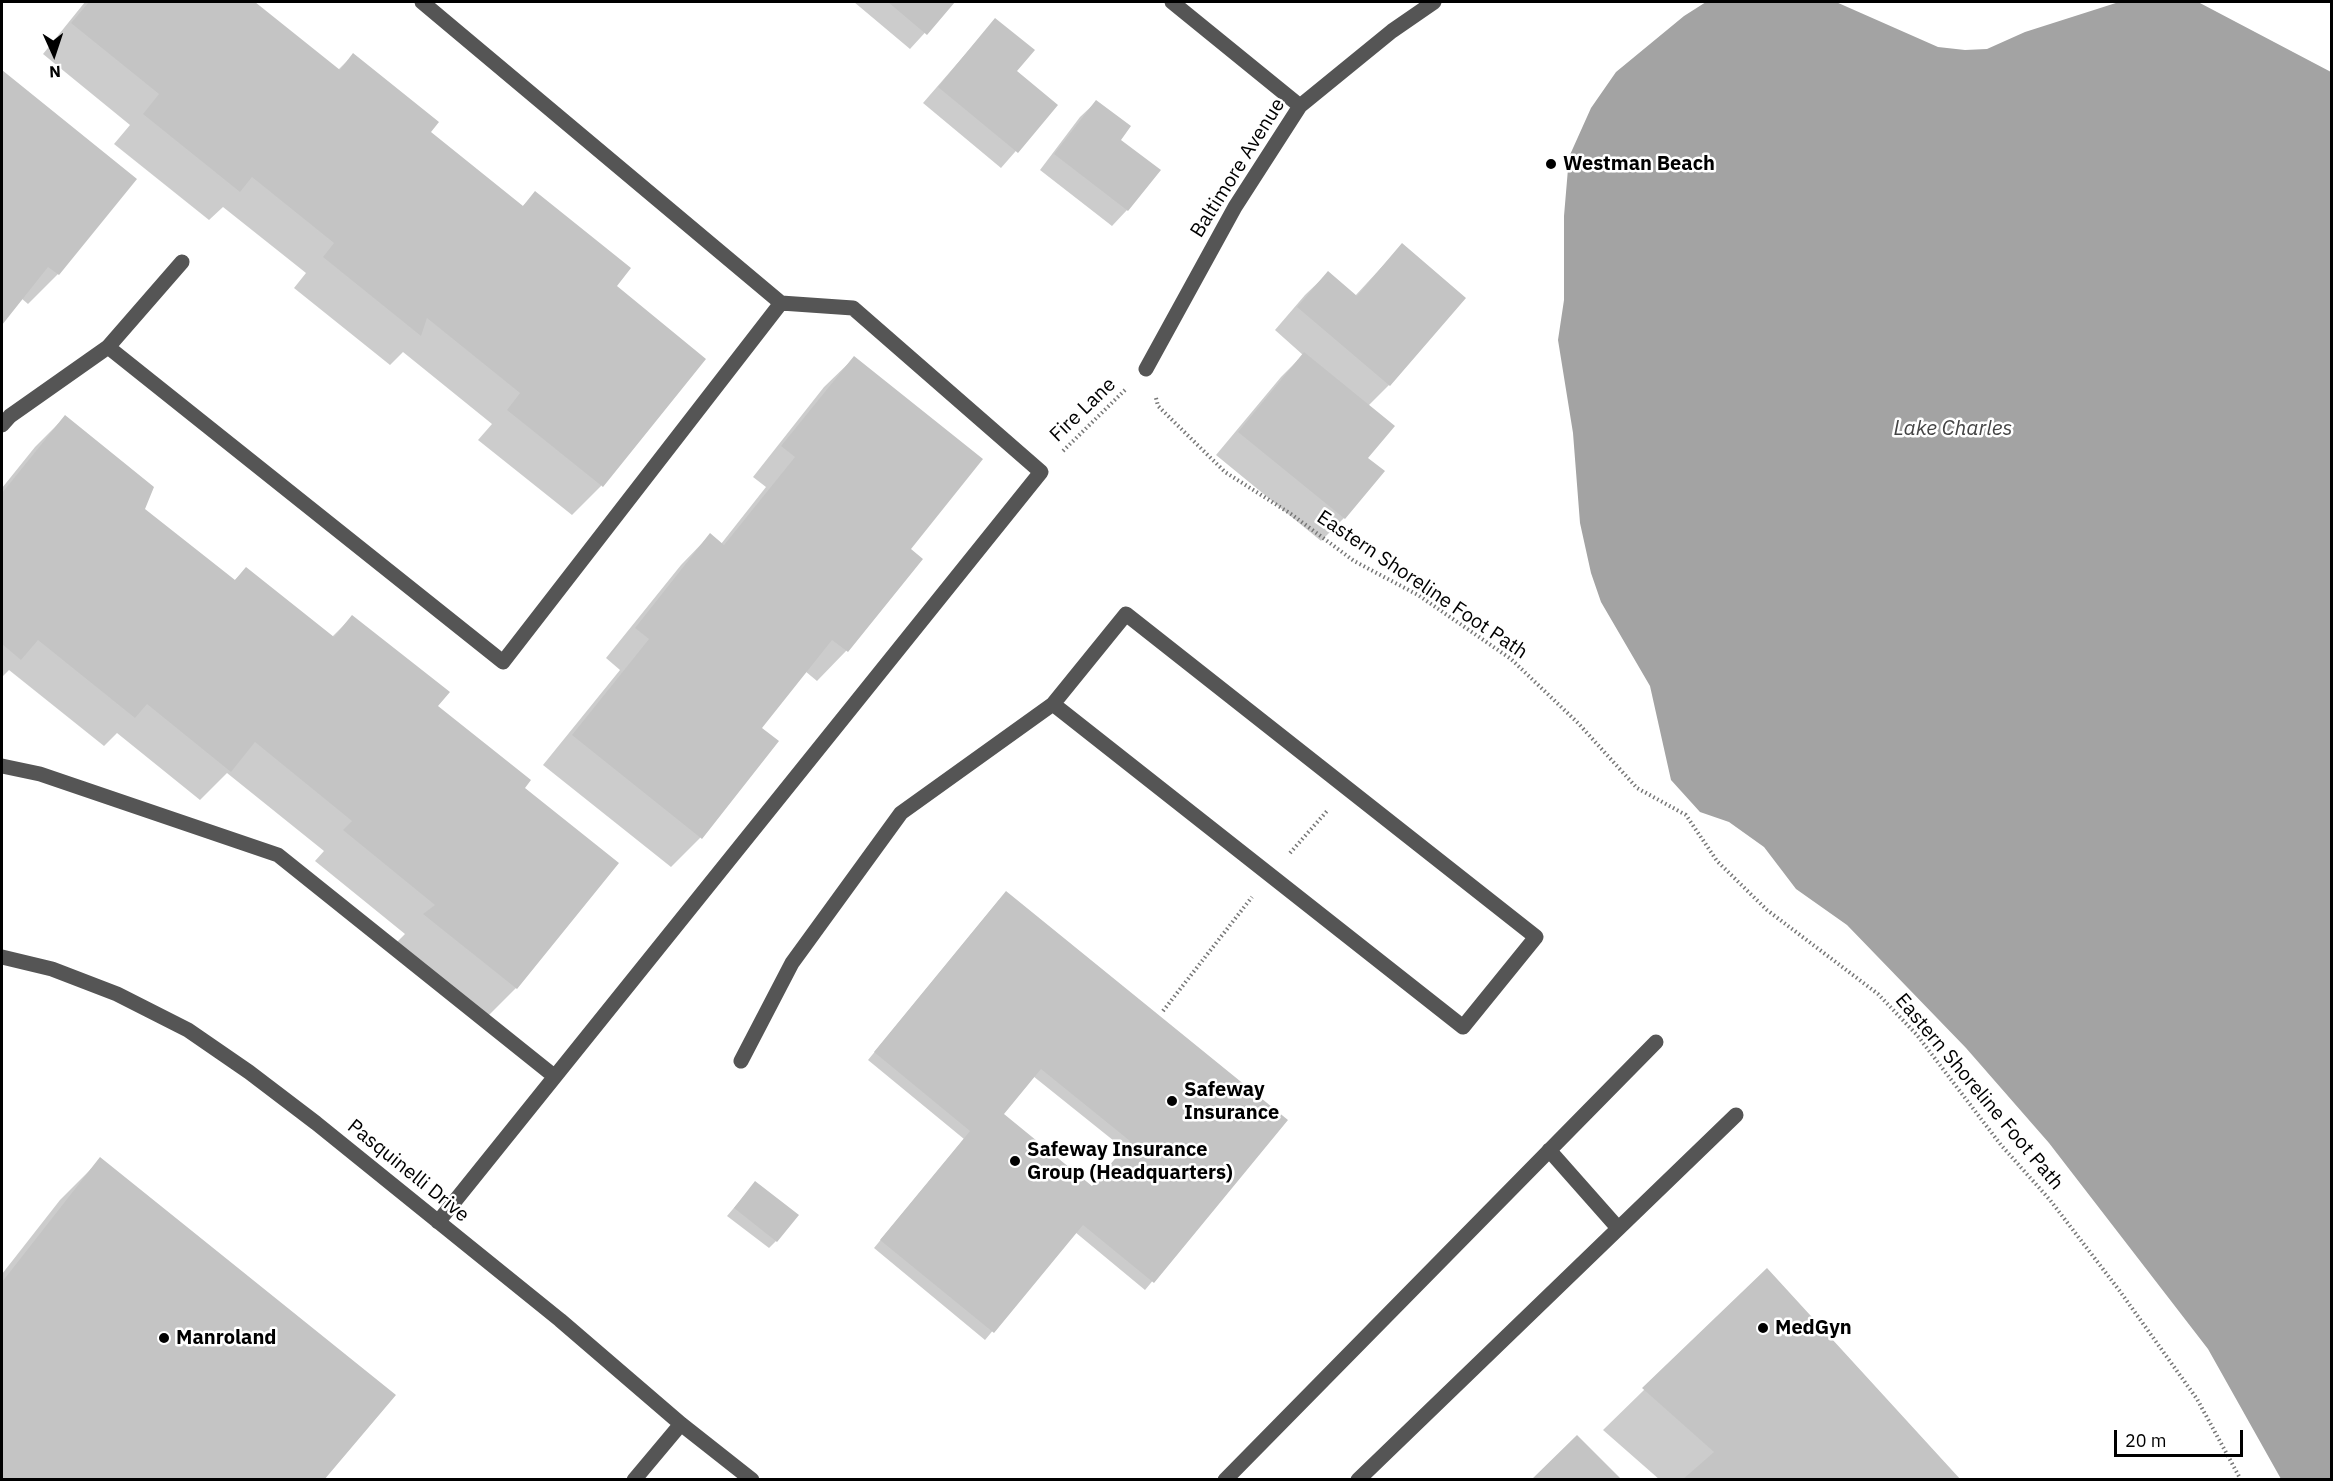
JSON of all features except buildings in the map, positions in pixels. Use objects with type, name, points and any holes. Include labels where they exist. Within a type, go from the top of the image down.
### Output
[{"type":"street","points":[[422,2],[782,303],[853,308],[1041,472],[438,1222]]},
{"type":"street","points":[[1172,2],[1299,106]]},
{"type":"street","name":"Baltimore Avenue","points":[[1146,369],[1235,207],[1299,106],[1392,31],[1434,2]]},
{"type":"street","points":[[2,425],[10,416],[108,347],[182,262]]},
{"type":"street","points":[[108,347],[503,662],[782,303]]},
{"type":"street","points":[[741,1061],[792,963],[901,813],[1053,704],[1126,614],[1536,936],[1463,1026],[1053,704]]},
{"type":"street","points":[[2,766],[40,774],[278,855],[555,1076]]},
{"type":"street","name":"Pasquinelli Drive","points":[[2,957],[52,969],[117,994],[188,1030],[249,1072],[316,1123],[560,1320],[681,1424],[752,1479]]},
{"type":"street","points":[[1225,1479],[1656,1041]]},
{"type":"street","points":[[1358,1479],[1736,1115]]},
{"type":"street","points":[[1549,1150],[1618,1228]]},
{"type":"street","points":[[634,1479],[681,1424]]},
{"type":"path","name":"Fire Lane","points":[[1041,472],[1146,369]]},
{"type":"path","name":"Eastern Shoreline Foot Path","points":[[1146,369],[1158,406],[1225,472],[1291,514],[1354,561],[1418,595],[1510,659],[1578,723],[1636,788],[1686,815],[1717,861],[1767,910],[1878,994],[1917,1035],[2001,1145],[2050,1200],[2119,1290],[2197,1399],[2241,1479]]},
{"type":"water","name":"Lake Charles","points":[[1706,2],[1836,2],[1938,47],[1965,50],[1987,49],[2025,32],[2119,2],[2198,2],[2331,72],[2331,1479],[2281,1479],[2208,1349],[2049,1143],[1966,1048],[1847,925],[1796,889],[1764,847],[1729,822],[1700,812],[1671,780],[1650,686],[1601,602],[1591,573],[1580,523],[1573,433],[1558,340],[1564,300],[1564,216],[1569,157],[1591,108],[1616,72],[1684,16]]},
{"type":"place","name":"Westman Beach","points":[[1551,164]]},
{"type":"place","name":"Safeway Insurance","points":[[1172,1101]]},
{"type":"place","name":"Safeway Insurance Group (Headquarters)","points":[[1015,1161]]},
{"type":"place","name":"MedGyn","points":[[1763,1328]]},
{"type":"place","name":"Manroland","points":[[164,1338]]}]
